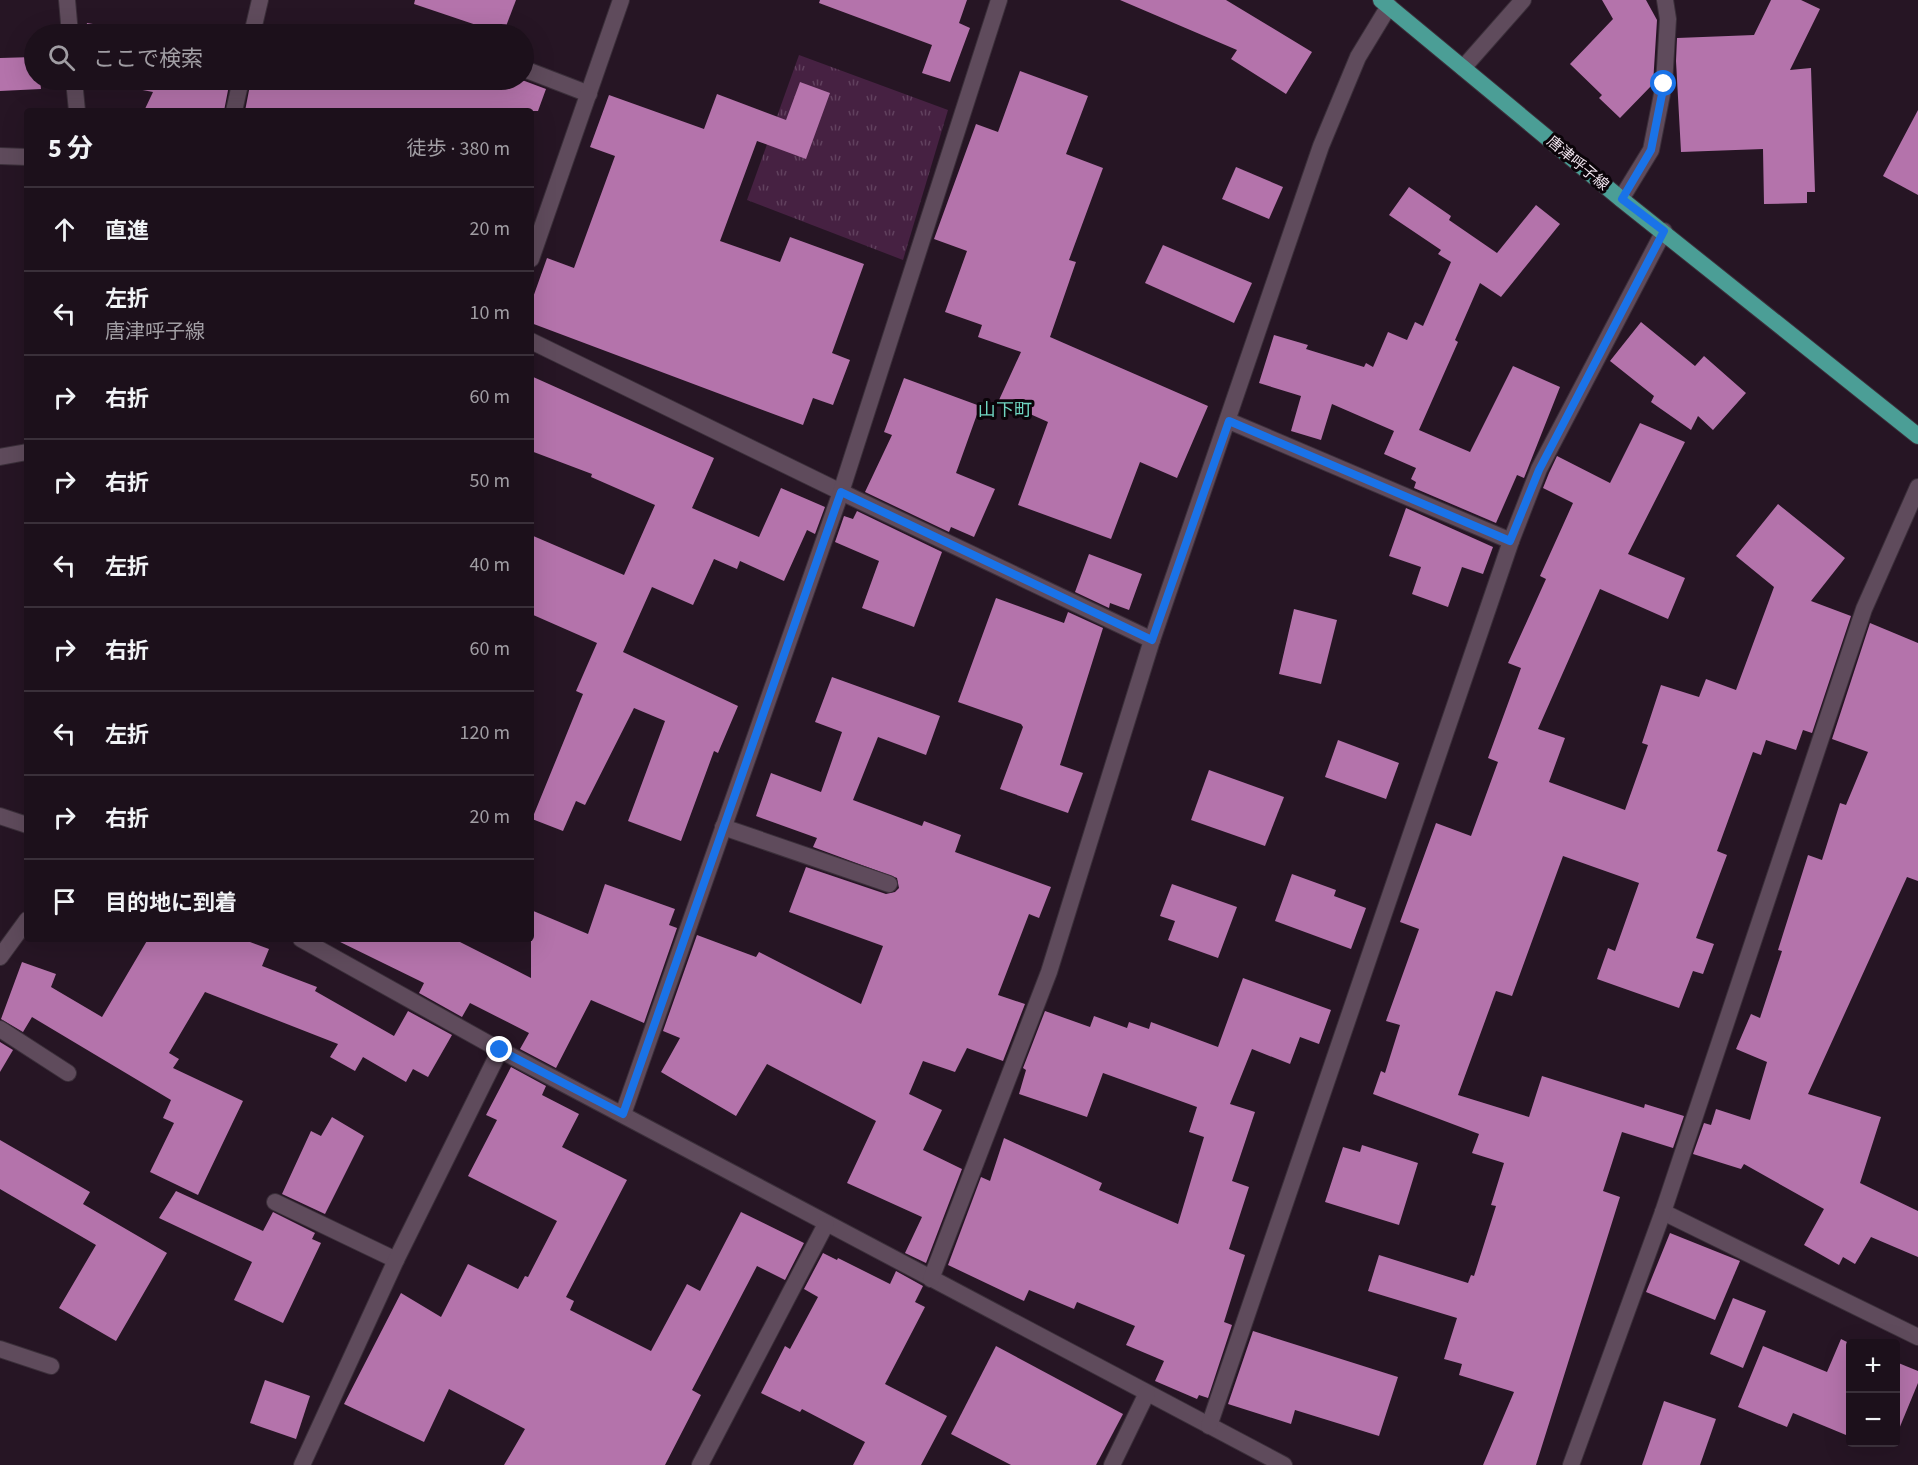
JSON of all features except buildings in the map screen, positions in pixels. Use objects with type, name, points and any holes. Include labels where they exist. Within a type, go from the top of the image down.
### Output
[{"type":"main road","name":"唐津呼子線","points":[[1385,3],[1622,199],[1918,436]]},
{"type":"street","points":[[67,0],[69,24]]},
{"type":"street","points":[[254,24],[260,0]]},
{"type":"street","points":[[534,240],[589,94],[621,0]]},
{"type":"street","points":[[623,1114],[841,492],[999,0]]},
{"type":"street","points":[[1463,68],[1523,0]]},
{"type":"street","points":[[1622,199],[1651,150],[1664,84],[1668,20],[1665,0]]},
{"type":"street","points":[[931,1279],[1049,972],[1152,640],[1229,421],[1321,146],[1358,57],[1385,3]]},
{"type":"street","points":[[534,73],[589,94]]},
{"type":"street","points":[[75,90],[76,108]]},
{"type":"street","points":[[235,108],[239,90]]},
{"type":"street","points":[[0,156],[24,157]]},
{"type":"street","points":[[1209,1426],[1510,541],[1539,470],[1664,231]]},
{"type":"street","points":[[534,342],[1152,640]]},
{"type":"street","points":[[1229,421],[1510,541]]},
{"type":"street","points":[[0,457],[24,453]]},
{"type":"street","points":[[1571,1465],[1663,1212],[1864,609],[1918,487]]},
{"type":"street","points":[[0,816],[24,824]]},
{"type":"street","points":[[723,827],[888,885]]},
{"type":"street","points":[[0,957],[24,924]]},
{"type":"street","points":[[306,942],[500,1050],[1284,1465]]},
{"type":"street","points":[[0,1029],[68,1073]]},
{"type":"street","points":[[302,1465],[396,1260],[500,1050]]},
{"type":"street","points":[[275,1202],[396,1260]]},
{"type":"street","points":[[1663,1212],[1918,1337]]},
{"type":"street","points":[[700,1465],[826,1224]]},
{"type":"street","points":[[0,1349],[51,1366]]},
{"type":"street","points":[[1112,1465],[1148,1393]]},
{"type":"green space","points":[[799,55],[948,110],[903,260],[747,200]]},
{"type":"district","name":"山下町","points":[[1005,410]]},
{"type":"route","points":[[500,1050],[623,1114],[841,492],[1152,640],[1229,421],[1510,541],[1539,470],[1664,231],[1622,199],[1651,150],[1664,84]]}]
